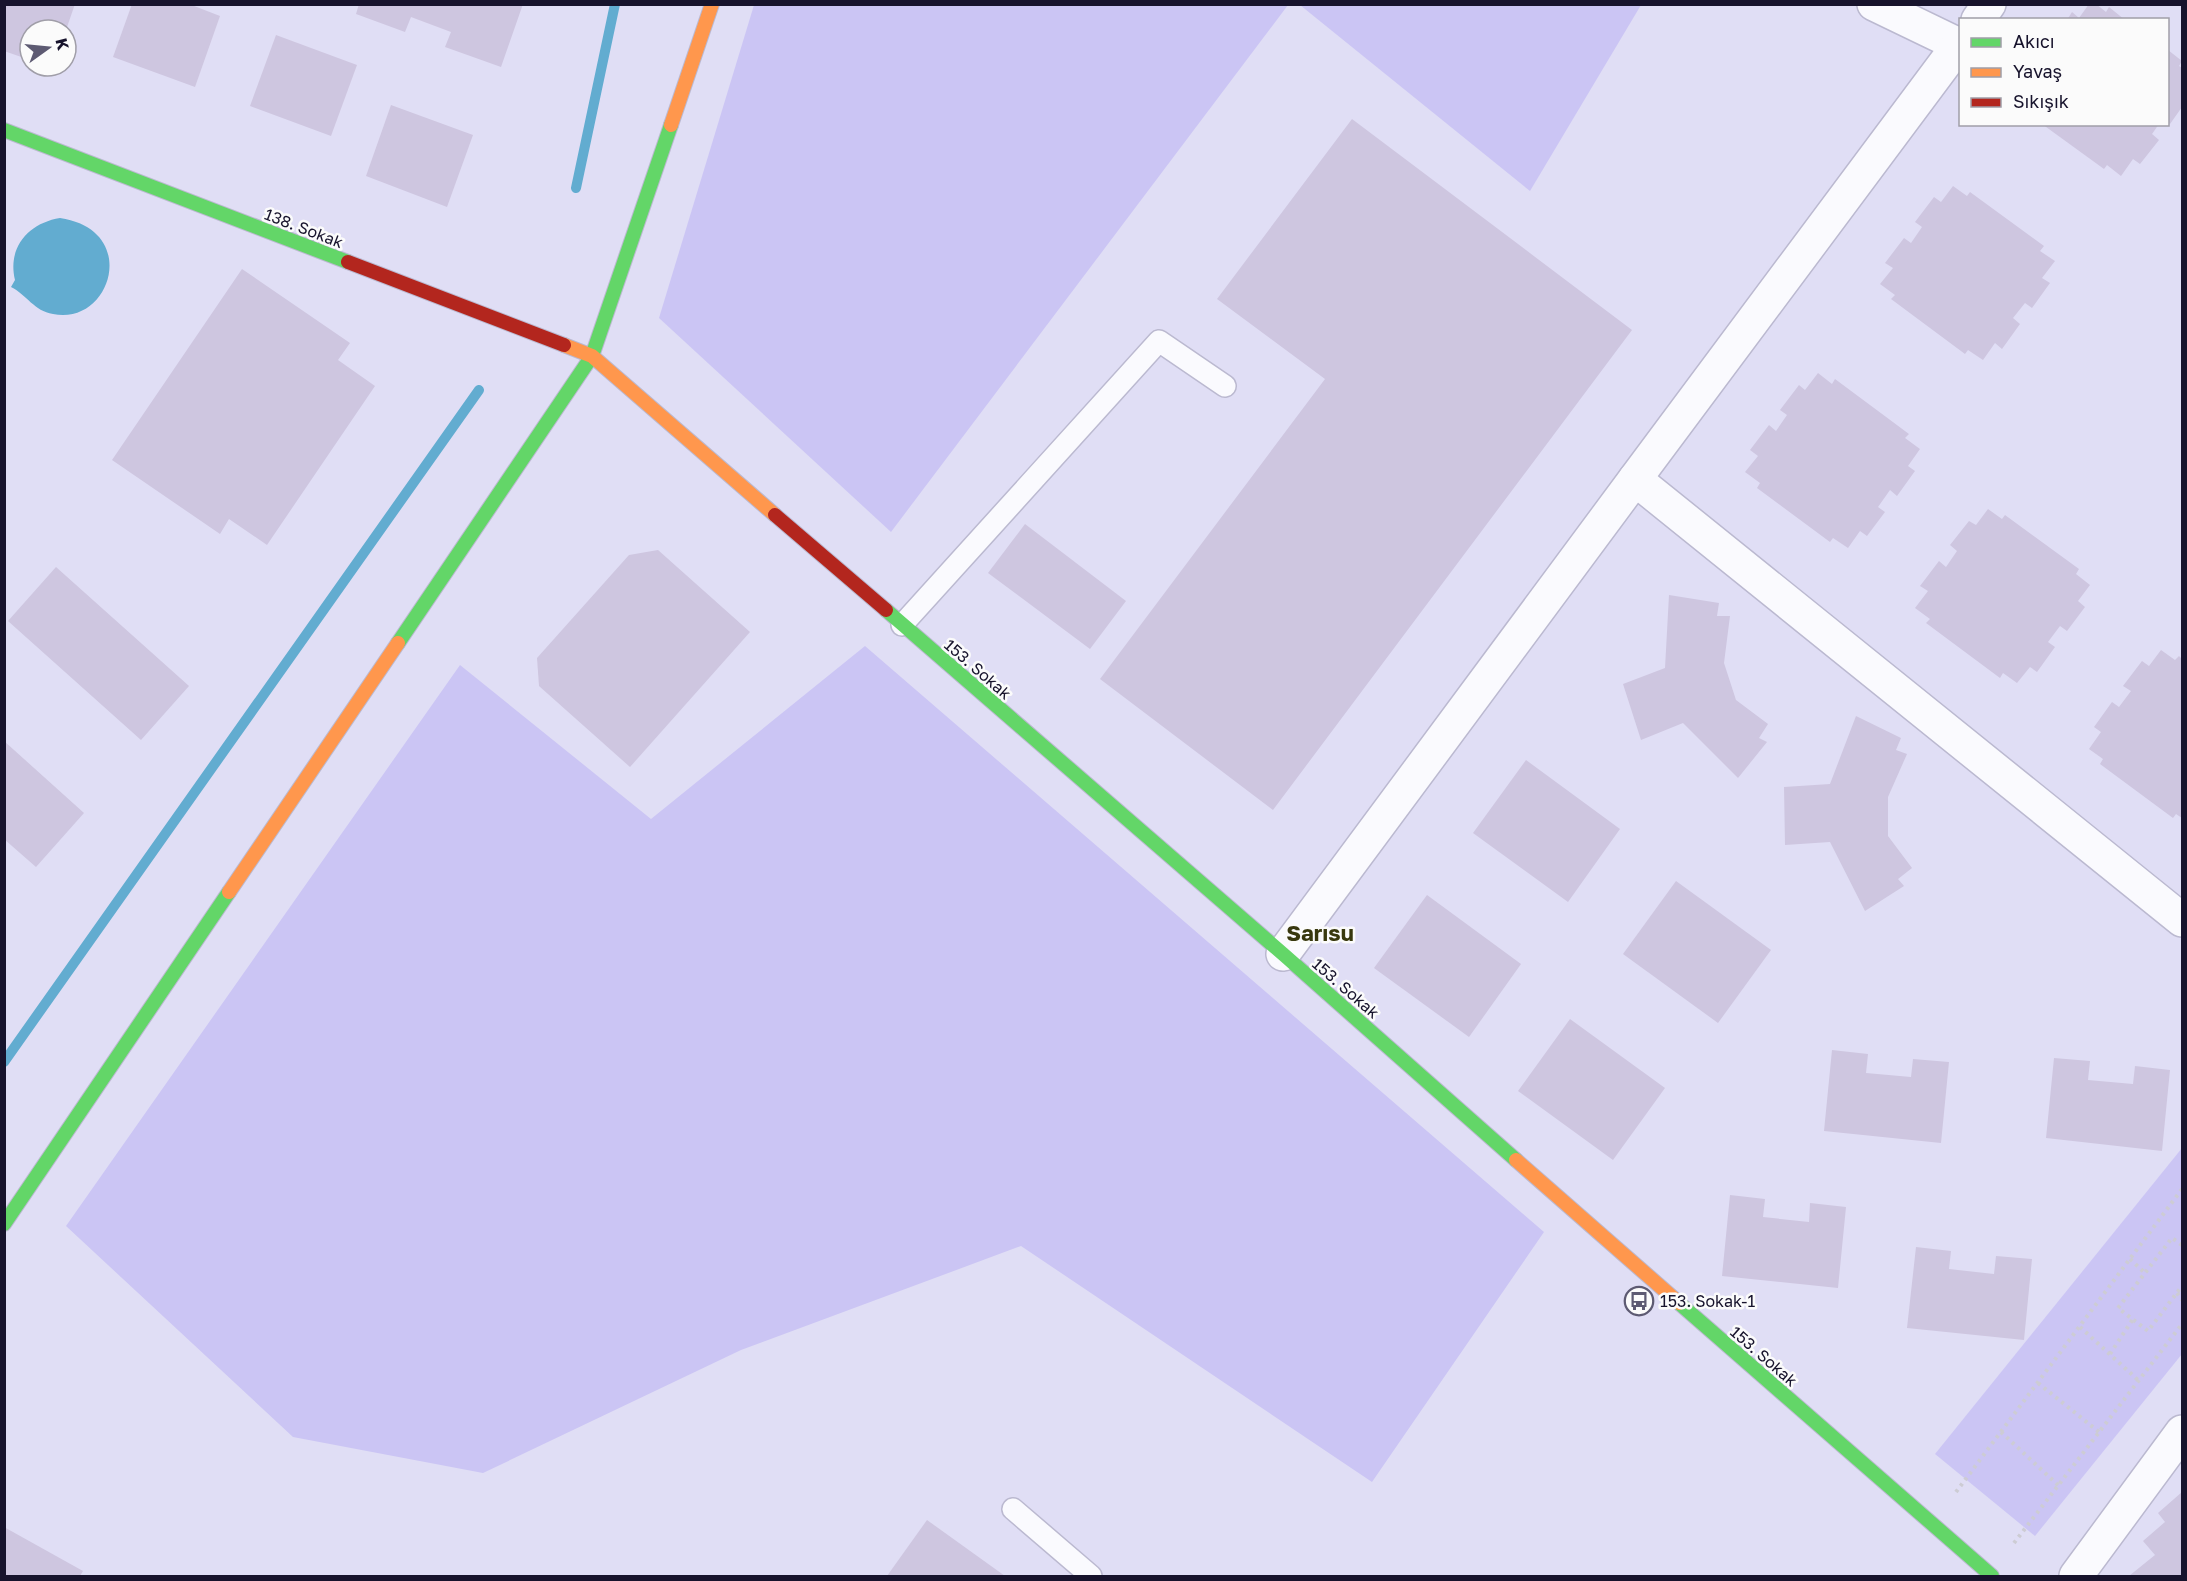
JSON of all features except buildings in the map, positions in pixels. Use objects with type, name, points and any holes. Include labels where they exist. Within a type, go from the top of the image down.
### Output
[{"type":"street","points":[[4,1224],[592,357],[712,4]]},
{"type":"street","points":[[1874,4],[1959,34]]},
{"type":"street","points":[[1979,18],[1989,4]]},
{"type":"street","points":[[1283,954],[1959,45]]},
{"type":"street","name":"138. Sokak","points":[[4,130],[592,357]]},
{"type":"street","name":"153. Sokak","points":[[592,357],[1283,954],[1819,1427],[1992,1576]]},
{"type":"street","points":[[1635,479],[2182,920]]},
{"type":"street","points":[[2076,1576],[2182,1432]]},
{"type":"lane","points":[[902,625],[1159,341],[1225,386]]},
{"type":"lane","points":[[1013,1509],[1091,1576]]},
{"type":"path","points":[[1956,1492],[2182,1190]]},
{"type":"path","points":[[2182,1245],[2172,1238],[2118,1308],[2148,1331],[2182,1286]]},
{"type":"path","points":[[2130,1259],[2145,1273]]},
{"type":"path","points":[[2177,1293],[2182,1300]]},
{"type":"path","points":[[2110,1354],[2133,1319]]},
{"type":"path","points":[[2014,1544],[2182,1324]]},
{"type":"path","points":[[2080,1327],[2139,1381]]},
{"type":"path","points":[[2038,1383],[2099,1432]]},
{"type":"path","points":[[2001,1432],[2059,1486]]},
{"type":"shaded area","points":[[754,5],[1288,5],[891,532],[659,318]]},
{"type":"shaded area","points":[[1300,5],[1641,5],[1530,191]]},
{"type":"shaded area","points":[[865,646],[1544,1232],[1372,1482],[1021,1246],[741,1350],[483,1473],[293,1437],[66,1226],[460,665],[651,819]]},
{"type":"shaded area","points":[[2182,1148],[2182,1354],[2035,1536],[1935,1454]]},
{"type":"water","points":[[60,218],[85,226],[101,240],[109,257],[109,275],[102,292],[90,306],[73,314],[53,314],[41,310],[11,287],[15,280],[14,257],[23,238],[39,225]]},
{"type":"waterway","points":[[576,188],[615,4]]},
{"type":"waterway","points":[[4,1062],[479,390]]},
{"type":"traffic: fast","points":[[398,643],[592,356],[671,125]]},
{"type":"traffic: fast","points":[[4,130],[348,262]]},
{"type":"traffic: fast","points":[[886,610],[1283,954],[1516,1160]]},
{"type":"traffic: fast","points":[[4,1224],[229,892]]},
{"type":"traffic: fast","points":[[1679,1303],[1992,1576]]},
{"type":"traffic: slow","points":[[671,125],[712,4]]},
{"type":"traffic: slow","points":[[564,345],[592,356],[775,515]]},
{"type":"traffic: slow","points":[[229,892],[398,643]]},
{"type":"traffic: slow","points":[[1516,1160],[1679,1303]]},
{"type":"traffic: jam","points":[[348,262],[564,345]]},
{"type":"traffic: jam","points":[[775,515],[886,610]]},
{"type":"place","name":"153. Sokak-1","points":[[1639,1301]]},
{"type":"district","name":"Sarısu","points":[[1320,933]]}]
